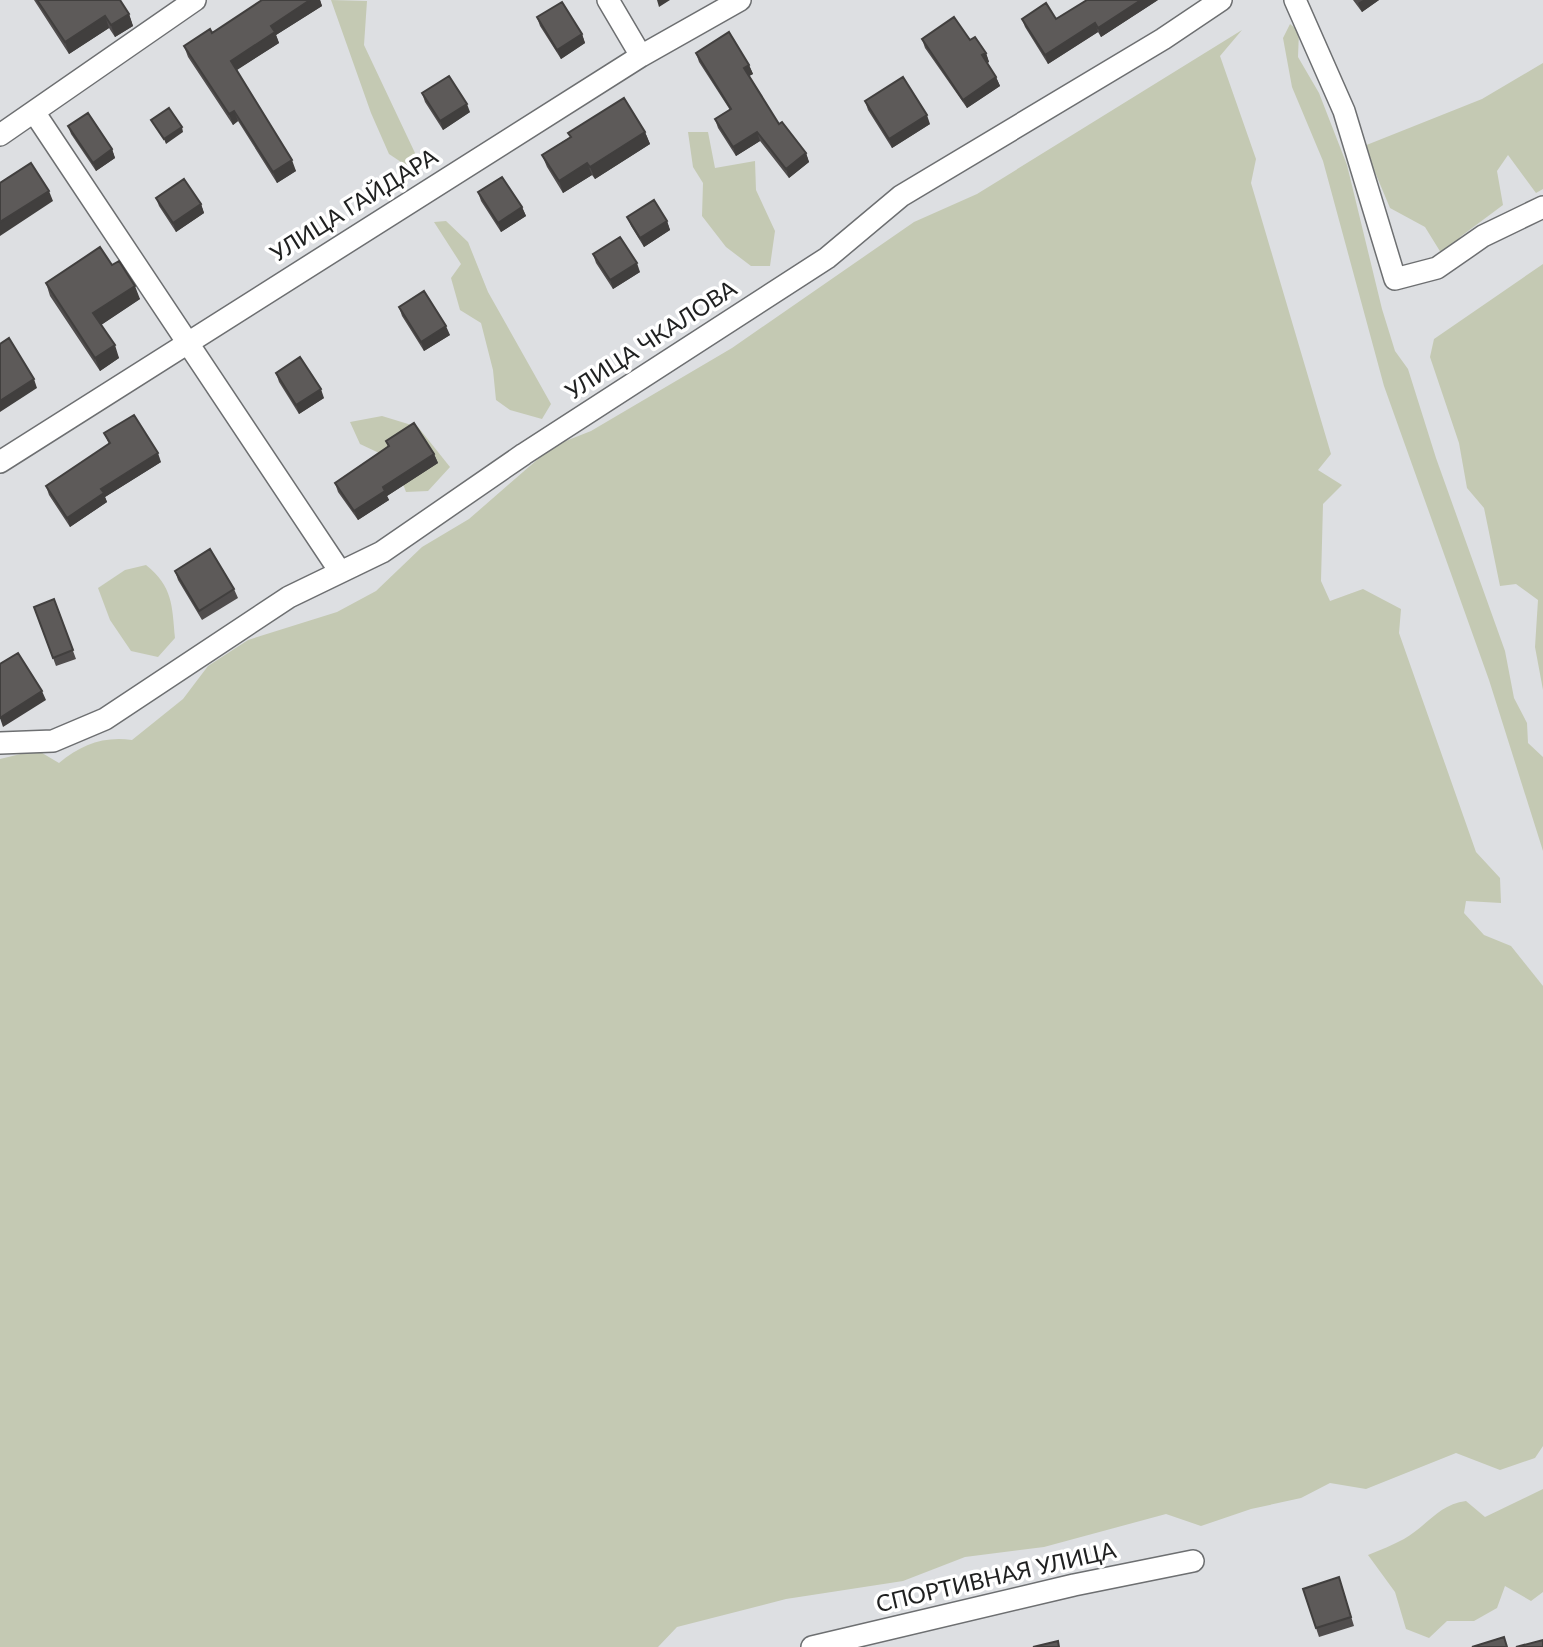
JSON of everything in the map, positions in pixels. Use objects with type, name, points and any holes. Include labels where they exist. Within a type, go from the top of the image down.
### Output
[{"type":"street","points":[[0,135],[195,0]]},
{"type":"street","points":[[608,0],[641,56]]},
{"type":"street","name":"УЛИЦА ГАЙДАРА","points":[[0,462],[641,56],[740,0]]},
{"type":"street","name":"УЛИЦА ЧКАЛОВА","points":[[0,743],[54,741],[105,719],[289,597],[339,570],[382,552],[523,454],[827,258],[901,196],[1163,39],[1221,0]]},
{"type":"street","points":[[1295,0],[1344,111],[1395,279],[1437,268],[1483,236],[1543,207]]},
{"type":"street","points":[[34,112],[185,343],[339,570]]},
{"type":"street","name":"СПОРТИВНАЯ УЛИЦА","points":[[812,1647],[1098,1580],[1193,1561]]},
{"type":"green space","points":[[331,0],[367,1],[364,45],[415,153],[413,170],[389,154],[371,113]]},
{"type":"green space","points":[[1290,24],[1299,31],[1298,57],[1319,93],[1347,165],[1395,351],[1408,369],[1436,458],[1505,651],[1514,698],[1527,723],[1528,743],[1543,757],[1543,851],[1489,680],[1384,386],[1323,161],[1292,87],[1283,38]]},
{"type":"green space","points":[[1242,30],[1220,56],[1256,159],[1251,183],[1331,454],[1318,470],[1342,485],[1323,504],[1321,581],[1330,601],[1363,589],[1401,609],[1399,633],[1476,852],[1500,878],[1501,903],[1466,901],[1464,913],[1484,935],[1511,946],[1543,986],[1543,1446],[1535,1458],[1500,1470],[1456,1453],[1366,1489],[1330,1483],[1301,1498],[1251,1509],[1201,1526],[1166,1514],[1044,1547],[965,1557],[903,1581],[786,1599],[677,1627],[658,1647],[0,1647],[0,759],[37,750],[59,763],[93,743],[111,739],[132,740],[183,699],[208,666],[248,640],[337,612],[376,591],[422,547],[469,519],[553,446],[591,431],[732,348],[914,222],[977,194]]},
{"type":"green space","points":[[1543,63],[1543,189],[1536,193],[1508,155],[1497,171],[1503,205],[1460,237],[1451,269],[1425,227],[1390,208],[1364,146],[1482,99]]},
{"type":"green space","points":[[688,132],[708,132],[715,168],[755,161],[756,190],[775,231],[770,266],[751,266],[726,247],[702,216],[703,183],[693,167]]},
{"type":"green space","points":[[446,221],[468,242],[488,292],[551,404],[542,419],[510,410],[496,400],[493,370],[481,323],[460,310],[451,278],[461,264],[434,222]]},
{"type":"green space","points":[[1543,264],[1543,690],[1535,647],[1538,600],[1516,584],[1500,586],[1484,508],[1467,488],[1459,443],[1430,357],[1434,339]]},
{"type":"green space","points":[[382,416],[418,427],[450,467],[428,491],[406,492],[394,460],[360,444],[350,422]]},
{"type":"green space","points":[[146,565],[162,581],[170,597],[173,616],[175,638],[158,657],[131,651],[110,620],[98,588],[125,570]]},
{"type":"green space","points":[[1543,1489],[1543,1592],[1531,1601],[1505,1586],[1497,1608],[1474,1621],[1447,1621],[1429,1638],[1406,1629],[1395,1592],[1368,1555],[1404,1539],[1448,1506],[1466,1501],[1485,1517]]},
{"type":"building","points":[[37,0],[120,0],[129,14],[111,25],[105,16],[65,42]]},
{"type":"building","points":[[262,0],[310,0],[271,26],[275,32],[231,61],[292,160],[273,172],[234,111],[229,114],[184,46],[210,29],[212,33]]},
{"type":"building","points":[[1087,0],[1141,0],[1098,28],[1095,23],[1045,55],[1022,19],[1046,3],[1056,19]]},
{"type":"building","points":[[562,2],[582,34],[557,50],[537,17]]},
{"type":"building","points":[[954,17],[970,40],[975,37],[986,53],[982,55],[996,77],[963,100],[922,39]]},
{"type":"building","points":[[729,32],[749,65],[744,68],[779,124],[782,122],[806,153],[786,169],[757,132],[733,147],[715,119],[731,109],[696,53]]},
{"type":"building","points":[[449,76],[467,104],[440,121],[422,93]]},
{"type":"building","points":[[903,77],[927,115],[889,139],[865,101]]},
{"type":"building","points":[[624,98],[645,132],[590,167],[587,163],[559,181],[542,155],[571,137],[568,133]]},
{"type":"building","points":[[169,108],[182,127],[164,139],[151,120]]},
{"type":"building","points":[[88,113],[112,149],[93,163],[68,126]]},
{"type":"building","points":[[31,163],[49,191],[0,222],[0,183]]},
{"type":"building","points":[[502,177],[522,207],[498,223],[478,192]]},
{"type":"building","points":[[184,179],[201,204],[173,223],[156,198]]},
{"type":"building","points":[[654,200],[667,221],[640,238],[627,217]]},
{"type":"building","points":[[620,237],[637,263],[610,280],[593,254]]},
{"type":"building","points":[[100,247],[112,265],[119,261],[135,286],[93,313],[115,345],[95,358],[46,283]]},
{"type":"building","points":[[424,291],[446,326],[421,342],[399,307]]},
{"type":"building","points":[[9,338],[34,379],[0,401],[0,344]]},
{"type":"building","points":[[300,357],[321,389],[296,405],[276,373]]},
{"type":"building","points":[[134,415],[158,453],[101,489],[104,493],[67,518],[46,486],[110,443],[104,433]]},
{"type":"building","points":[[414,423],[434,454],[383,487],[385,491],[354,511],[335,483],[389,446],[386,441]]},
{"type":"building","points":[[210,549],[234,589],[199,611],[175,571]]},
{"type":"building","points":[[54,599],[73,650],[53,658],[34,607]]},
{"type":"building","points":[[18,653],[42,691],[0,718],[0,664]]},
{"type":"building","points":[[1339,1577],[1351,1617],[1316,1628],[1303,1589]]},
{"type":"building","points":[[1504,1637],[1507,1647],[1472,1647]]},
{"type":"building","points":[[1543,1640],[1543,1647],[1516,1647]]},
{"type":"building","points":[[1058,1641],[1059,1647],[1033,1647]]}]
